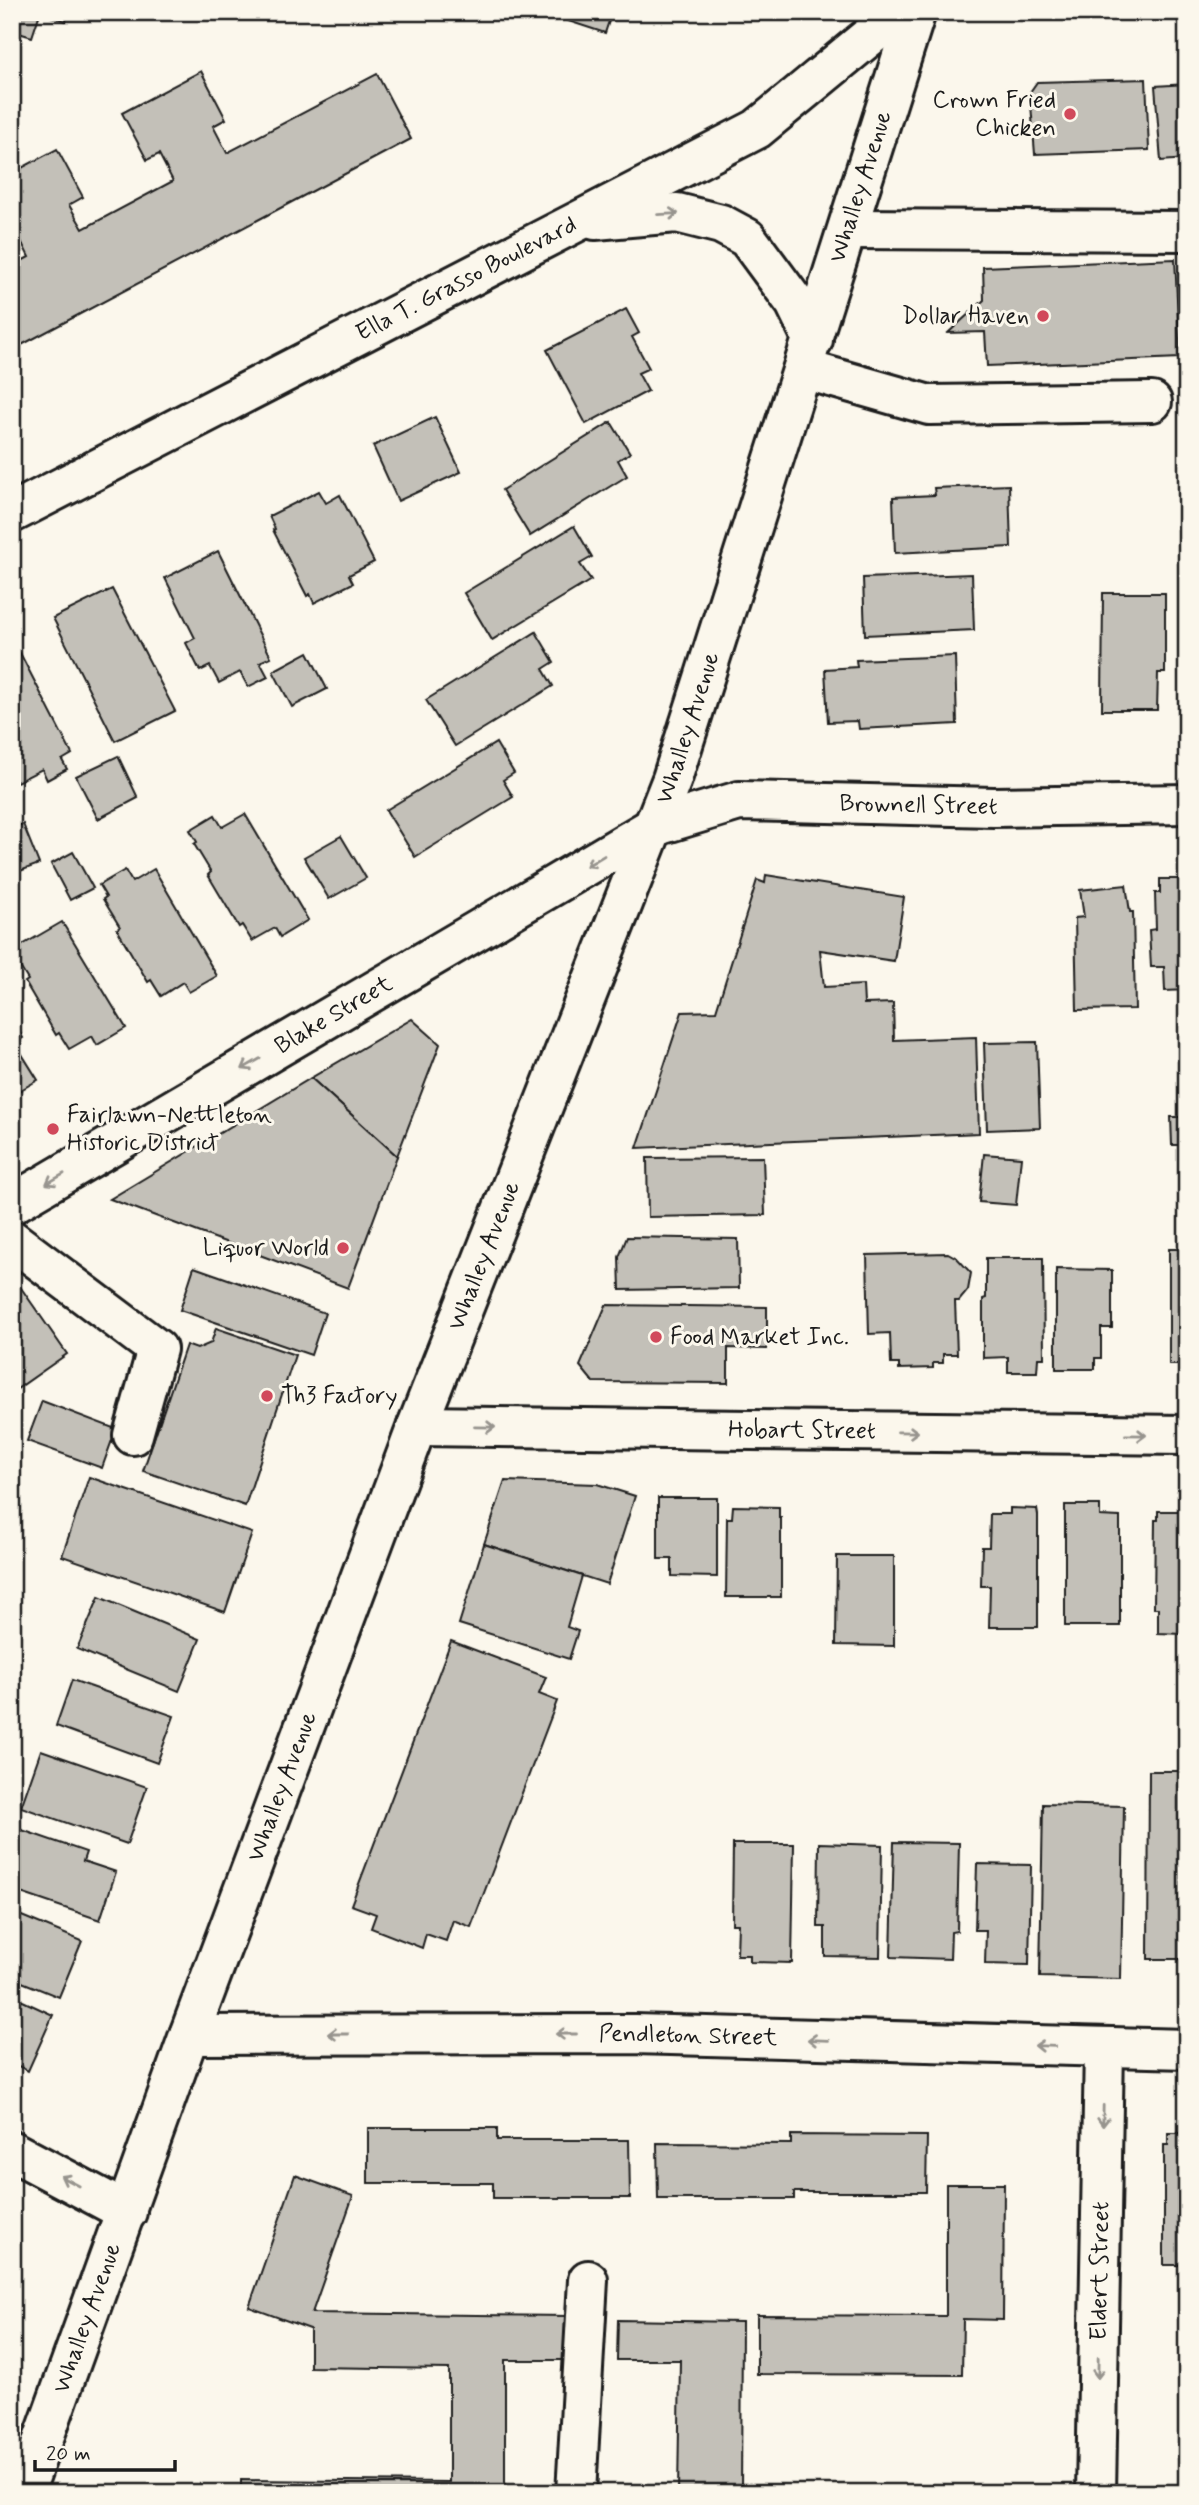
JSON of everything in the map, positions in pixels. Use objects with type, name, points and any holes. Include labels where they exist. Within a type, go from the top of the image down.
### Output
[{"type":"main road","name":"Ella T. Grasso Boulevard","points":[[12,513],[757,129],[899,12]]},
{"type":"main road","name":"Whalley Avenue","points":[[24,2493],[189,2035],[417,1426],[672,779],[916,12]]},
{"type":"main road","points":[[575,222],[677,213],[721,224],[747,238],[795,303],[808,355],[929,405],[1152,402]]},
{"type":"main road","points":[[848,229],[1187,231]]},
{"type":"main road","name":"Brownell Street","points":[[653,827],[739,801],[994,807],[1187,804]]},
{"type":"main road","name":"Blake Street","points":[[12,1204],[653,827]]},
{"type":"main road","points":[[12,1240],[157,1349],[133,1435]]},
{"type":"main road","name":"Hobart Street","points":[[417,1426],[1187,1435]]},
{"type":"main road","name":"Pendleton Street","points":[[189,2035],[634,2034],[1187,2049]]},
{"type":"main road","name":"Eldert Street","points":[[1096,2493],[1104,2048]]},
{"type":"main road","points":[[12,2151],[127,2212]]},
{"type":"main road","points":[[576,2493],[588,2280]]},
{"type":"building","points":[[12,12],[68,12],[66,21],[40,13],[32,37],[12,31]]},
{"type":"building","points":[[541,12],[612,12],[605,33]]},
{"type":"building","points":[[201,71],[226,119],[213,126],[227,153],[377,74],[411,139],[12,350],[12,266],[29,257],[17,233],[12,235],[12,173],[57,149],[83,197],[69,205],[83,229],[173,181],[159,154],[147,160],[122,113]]},
{"type":"building","points":[[1146,79],[1149,150],[1035,154],[1030,92],[1037,82]]},
{"type":"building","points":[[1187,84],[1187,159],[1161,161],[1155,86]]},
{"type":"building","points":[[1175,259],[1180,358],[987,366],[985,332],[948,333],[984,300],[983,267]]},
{"type":"building","points":[[626,309],[639,333],[632,337],[649,368],[638,373],[648,391],[586,424],[547,350]]},
{"type":"building","points":[[435,417],[461,472],[398,501],[373,446]]},
{"type":"building","points":[[611,422],[630,453],[618,460],[627,476],[530,536],[502,490]]},
{"type":"building","points":[[1009,485],[1011,547],[895,553],[893,497],[935,495],[934,488]]},
{"type":"building","points":[[319,491],[326,503],[340,495],[374,562],[349,575],[353,583],[314,603],[310,594],[307,596],[273,530],[275,529],[269,516]]},
{"type":"building","points":[[574,526],[592,557],[580,564],[591,580],[492,640],[464,593]]},
{"type":"building","points":[[218,551],[271,657],[260,662],[268,677],[248,687],[240,672],[219,683],[210,666],[200,671],[186,643],[195,638],[165,578]]},
{"type":"building","points":[[972,574],[974,630],[865,635],[863,578]]},
{"type":"building","points":[[112,589],[175,711],[115,741],[53,618]]},
{"type":"building","points":[[1103,593],[1165,593],[1165,673],[1158,673],[1157,710],[1102,710]]},
{"type":"building","points":[[1187,593],[1187,710],[1186,710]]},
{"type":"building","points":[[536,632],[554,662],[543,669],[553,686],[455,746],[426,700]]},
{"type":"building","points":[[308,652],[327,689],[292,707],[273,671]]},
{"type":"building","points":[[20,653],[72,754],[62,760],[67,769],[47,780],[42,769],[15,783],[12,777],[12,657]]},
{"type":"building","points":[[955,656],[957,724],[859,729],[858,721],[828,722],[825,669],[857,667],[856,660]]},
{"type":"building","points":[[496,743],[514,773],[503,780],[513,797],[415,857],[386,810]]},
{"type":"building","points":[[118,756],[138,798],[98,819],[76,776]]},
{"type":"building","points":[[245,814],[308,920],[280,937],[275,928],[252,941],[242,925],[239,927],[208,875],[211,872],[194,844],[197,842],[190,830],[215,815],[222,827]]},
{"type":"building","points":[[23,824],[39,864],[12,874],[12,828]]},
{"type":"building","points":[[341,836],[366,878],[329,899],[304,857]]},
{"type":"building","points":[[73,852],[93,888],[70,900],[51,864]]},
{"type":"building","points":[[154,869],[217,976],[189,992],[183,982],[161,996],[151,980],[148,982],[117,929],[120,927],[103,899],[106,897],[99,885],[125,870],[132,882]]},
{"type":"building","points":[[766,875],[904,897],[894,961],[820,950],[824,987],[863,985],[864,1004],[893,1003],[894,1040],[976,1037],[979,1133],[637,1148],[682,1012],[716,1011],[757,880],[765,883]]},
{"type":"building","points":[[1160,879],[1187,879],[1187,990],[1165,991],[1164,967],[1151,967],[1149,930],[1156,929],[1155,893],[1160,893]]},
{"type":"building","points":[[1126,885],[1130,912],[1133,912],[1135,1009],[1077,1010],[1075,918],[1084,917],[1080,890]]},
{"type":"building","points":[[62,922],[126,1028],[97,1045],[92,1036],[69,1049],[59,1033],[56,1035],[12,954],[12,951]]},
{"type":"building","points":[[12,1019],[23,1038],[15,1043],[38,1080],[12,1095]]},
{"type":"building","points":[[412,1019],[440,1044],[397,1156],[311,1078]]},
{"type":"building","points":[[1037,1042],[1040,1128],[987,1130],[984,1043]]},
{"type":"building","points":[[311,1078],[397,1156],[348,1288],[110,1199]]},
{"type":"building","points":[[1171,1117],[1187,1117],[1187,1145],[1172,1145]]},
{"type":"building","points":[[984,1154],[1021,1157],[1016,1205],[979,1202]]},
{"type":"building","points":[[763,1157],[765,1215],[648,1217],[647,1158]]},
{"type":"building","points":[[627,1237],[738,1239],[739,1288],[620,1290],[619,1257]]},
{"type":"building","points":[[1169,1249],[1187,1249],[1187,1365],[1169,1365]]},
{"type":"building","points":[[948,1253],[957,1258],[971,1273],[968,1290],[959,1301],[955,1301],[957,1354],[943,1354],[943,1363],[933,1363],[933,1368],[899,1369],[899,1364],[891,1364],[890,1333],[869,1334],[867,1255]]},
{"type":"building","points":[[986,1258],[1043,1258],[1044,1358],[1038,1358],[1037,1372],[1008,1372],[1008,1357],[983,1358]]},
{"type":"building","points":[[194,1267],[325,1313],[311,1355],[180,1310]]},
{"type":"building","points":[[1056,1269],[1112,1270],[1112,1328],[1101,1328],[1101,1358],[1095,1358],[1095,1369],[1056,1369]]},
{"type":"building","points":[[12,1275],[67,1354],[17,1389],[12,1382]]},
{"type":"building","points":[[606,1305],[767,1307],[767,1349],[728,1348],[728,1383],[593,1382],[580,1366]]},
{"type":"building","points":[[216,1328],[295,1355],[245,1506],[143,1471],[186,1345],[197,1349],[211,1343]]},
{"type":"building","points":[[42,1401],[116,1429],[102,1468],[27,1441]]},
{"type":"building","points":[[89,1477],[252,1533],[225,1612],[62,1556]]},
{"type":"building","points":[[505,1481],[597,1484],[635,1496],[607,1584],[484,1544]]},
{"type":"building","points":[[658,1498],[717,1498],[717,1577],[672,1576],[672,1559],[658,1559]]},
{"type":"building","points":[[1065,1505],[1100,1505],[1100,1516],[1120,1517],[1120,1626],[1065,1626]]},
{"type":"building","points":[[733,1506],[779,1507],[781,1597],[726,1597],[727,1518],[732,1518]]},
{"type":"building","points":[[1010,1508],[1037,1509],[1038,1627],[989,1627],[990,1586],[981,1586],[982,1547],[989,1547],[990,1514],[1010,1514]]},
{"type":"building","points":[[1158,1511],[1187,1511],[1187,1608],[1182,1608],[1182,1634],[1158,1633],[1158,1608],[1154,1608],[1155,1520],[1158,1520]]},
{"type":"building","points":[[484,1544],[582,1576],[567,1627],[578,1631],[569,1659],[459,1624]]},
{"type":"building","points":[[837,1556],[894,1556],[894,1646],[836,1645]]},
{"type":"building","points":[[99,1597],[200,1639],[179,1691],[77,1649]]},
{"type":"building","points":[[451,1641],[546,1677],[539,1694],[557,1701],[471,1927],[453,1920],[446,1941],[426,1934],[422,1948],[371,1928],[376,1914],[351,1905]]},
{"type":"building","points":[[72,1680],[174,1716],[157,1763],[56,1726]]},
{"type":"building","points":[[41,1750],[147,1787],[127,1844],[21,1807]]},
{"type":"building","points":[[1149,1771],[1187,1771],[1187,1959],[1148,1959]]},
{"type":"building","points":[[1043,1804],[1124,1806],[1121,1979],[1040,1977]]},
{"type":"building","points":[[16,1828],[86,1852],[83,1861],[116,1872],[100,1920],[12,1890],[12,1841]]},
{"type":"building","points":[[894,1842],[959,1843],[957,1931],[951,1932],[950,1959],[891,1957]]},
{"type":"building","points":[[819,1843],[882,1845],[880,1957],[825,1956],[825,1927],[818,1927]]},
{"type":"building","points":[[733,1844],[794,1844],[792,1963],[750,1962],[750,1955],[737,1955],[738,1924],[732,1924]]},
{"type":"building","points":[[977,1864],[1031,1865],[1029,1965],[985,1964],[986,1930],[975,1930]]},
{"type":"building","points":[[12,1912],[82,1941],[59,1997],[12,1978]]},
{"type":"building","points":[[12,1996],[53,2015],[28,2071],[12,2063]]},
{"type":"building","points":[[368,2128],[497,2128],[497,2140],[629,2140],[630,2198],[493,2198],[493,2183],[368,2183]]},
{"type":"building","points":[[1168,2133],[1187,2133],[1187,2265],[1164,2265],[1164,2145],[1168,2145]]},
{"type":"building","points":[[791,2135],[927,2136],[926,2192],[794,2192],[794,2199],[658,2199],[657,2143],[791,2144]]},
{"type":"building","points":[[295,2175],[353,2196],[312,2313],[568,2316],[567,2360],[505,2360],[505,2493],[241,2493],[241,2480],[449,2482],[449,2369],[310,2367],[310,2329],[249,2307]]},
{"type":"building","points":[[946,2184],[1004,2184],[1003,2320],[963,2319],[962,2375],[757,2374],[757,2315],[946,2316]]},
{"type":"building","points":[[618,2320],[742,2322],[741,2493],[678,2493],[680,2360],[617,2360]]},
{"type":"building","points":[[755,2491],[895,2493],[755,2493]]},
{"type":"place","name":"Crown Fried Chicken","points":[[1070,114]]},
{"type":"place","name":"Dollar Haven","points":[[1043,316]]},
{"type":"place","name":"Fairlawn-Nettleton Historic District","points":[[53,1129]]},
{"type":"place","name":"Liquor World","points":[[343,1248]]},
{"type":"place","name":"Food Market Inc.","points":[[656,1337]]},
{"type":"place","name":"Th3 Factory","points":[[267,1396]]}]
